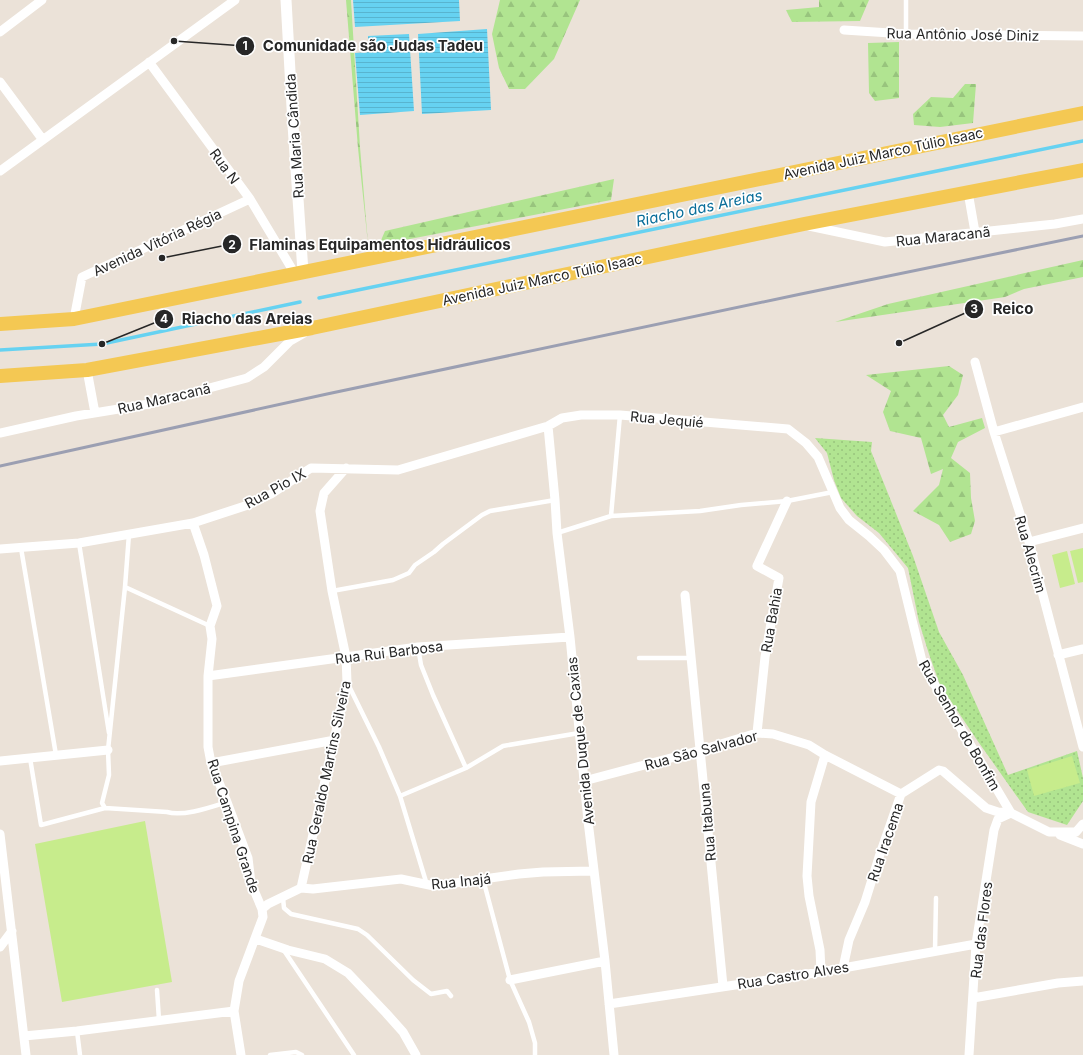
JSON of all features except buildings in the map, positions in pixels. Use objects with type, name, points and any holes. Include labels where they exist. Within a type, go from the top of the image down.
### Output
[{"type":"main road","name":"Avenida Juiz Marco Túlio Isaac","points":[[0,324],[74,319],[1083,112]]},
{"type":"main road","name":"Avenida Juiz Marco Túlio Isaac","points":[[0,376],[87,370],[312,328],[804,224],[1083,170]]},
{"type":"street","points":[[0,32],[42,0]]},
{"type":"street","points":[[0,171],[235,0]]},
{"type":"street","name":"Rua Maria Cândida","points":[[286,0],[292,117],[302,252],[299,273]]},
{"type":"street","name":"Rua Antônio José Diniz","points":[[844,30],[906,34],[1083,36]]},
{"type":"street","name":"Rua N","points":[[149,62],[250,199],[285,257],[299,273]]},
{"type":"street","points":[[0,82],[43,140]]},
{"type":"street","points":[[968,192],[975,232]]},
{"type":"street","name":"Avenida Vitória Régia","points":[[74,319],[82,277],[250,199]]},
{"type":"street","name":"Rua Maracanã","points":[[804,224],[885,242],[1055,224],[1083,219]]},
{"type":"street","points":[[285,257],[302,252]]},
{"type":"street","name":"Rua Maracanã","points":[[0,433],[95,413],[149,404],[247,378],[264,367],[290,341],[312,328]]},
{"type":"street","name":"Rua Alecrim","points":[[975,362],[994,432],[1029,542],[1083,747]]},
{"type":"street","points":[[87,370],[95,413]]},
{"type":"street","points":[[994,432],[1083,407]]},
{"type":"street","name":"Rua Jequié","points":[[548,426],[562,418],[581,415],[620,415],[788,429]]},
{"type":"street","name":"Rua Pio IX","points":[[0,550],[79,543],[193,524],[248,505],[271,494],[311,468],[398,470],[548,426]]},
{"type":"street","name":"Avenida Duque de Caxias","points":[[548,426],[555,500],[556,533],[570,637],[593,871],[605,961],[614,1055]]},
{"type":"street","name":"Rua Senhor do Bonfim","points":[[788,429],[806,443],[818,457],[840,508],[849,520],[884,550],[900,571],[923,665],[1011,813]]},
{"type":"street","name":"Rua Geraldo Martins Silveira","points":[[302,888],[347,682],[346,657],[332,591],[320,511],[324,493],[346,468]]},
{"type":"street","name":"Rua Bahia","points":[[757,733],[765,657],[779,578],[757,566],[788,501]]},
{"type":"street","name":"Rua Campina Grande","points":[[193,524],[204,555],[217,606],[210,626],[212,639],[208,676],[208,746],[211,763],[228,802],[248,858],[251,883],[262,909],[263,917],[239,981],[234,1011],[241,1055]]},
{"type":"street","points":[[1029,542],[1083,528]]},
{"type":"street","name":"Rua Itabuna","points":[[685,595],[723,986]]},
{"type":"street","name":"Rua Rui Barbosa","points":[[208,676],[418,647],[570,637]]},
{"type":"street","points":[[1058,655],[1083,649]]},
{"type":"street","name":"Rua São Salvador","points":[[584,781],[701,750],[757,733],[773,734],[809,745],[825,755],[901,794]]},
{"type":"street","points":[[211,763],[335,740]]},
{"type":"street","points":[[0,760],[108,750]]},
{"type":"street","points":[[821,972],[820,950],[808,896],[807,876],[811,802],[825,755]]},
{"type":"street","name":"Rua Iracema","points":[[843,968],[849,940],[865,902],[878,857],[901,794],[939,770],[943,771],[986,808],[998,812],[1011,813]]},
{"type":"street","points":[[1011,813],[1049,832],[1083,844]]},
{"type":"street","name":"Rua das Flores","points":[[969,1055],[976,944],[994,830],[998,819],[1011,813]]},
{"type":"street","points":[[1049,832],[1076,832],[1083,824]]},
{"type":"street","points":[[0,834],[26,1055]]},
{"type":"street","name":"Rua Inajá","points":[[262,909],[268,904],[302,888],[313,889],[401,879],[434,886],[514,874],[593,871]]},
{"type":"street","points":[[0,947],[12,931]]},
{"type":"street","points":[[256,939],[282,948],[325,959],[348,973],[403,1032],[416,1055]]},
{"type":"street","name":"Rua Castro Alves","points":[[609,1004],[821,972],[976,944]]},
{"type":"street","points":[[510,980],[605,961]]},
{"type":"street","points":[[973,998],[1083,981]]},
{"type":"street","points":[[24,1036],[77,1031],[234,1011]]},
{"type":"lane","points":[[906,0],[906,34]]},
{"type":"lane","points":[[611,516],[620,415]]},
{"type":"lane","points":[[556,533],[611,516],[700,511],[741,505],[788,501],[833,492]]},
{"type":"lane","points":[[332,591],[393,580],[409,573],[415,565],[486,513],[555,500]]},
{"type":"lane","points":[[105,808],[102,803],[109,775],[108,750],[129,534]]},
{"type":"lane","points":[[79,543],[110,739]]},
{"type":"lane","points":[[22,548],[56,755]]},
{"type":"lane","points":[[125,587],[210,626]]},
{"type":"lane","points":[[418,647],[421,665],[428,683],[466,768]]},
{"type":"lane","points":[[639,658],[692,658]]},
{"type":"lane","points":[[347,682],[379,747],[400,796],[427,885]]},
{"type":"lane","points":[[400,796],[466,768],[503,746],[579,733]]},
{"type":"lane","points":[[30,758],[41,825],[105,808],[167,812],[174,814],[228,802]]},
{"type":"lane","points":[[483,879],[510,980],[529,1022],[535,1043],[535,1055]]},
{"type":"lane","points":[[282,898],[284,908],[291,914],[358,929],[367,935],[413,980],[431,994],[447,991],[451,996]]},
{"type":"lane","points":[[935,951],[936,898]]},
{"type":"lane","points":[[282,948],[354,1055]]},
{"type":"lane","points":[[157,990],[160,1021]]},
{"type":"lane","points":[[77,1031],[80,1055]]},
{"type":"lane","points":[[270,1055],[296,1052],[302,1055]]},
{"type":"green space","points":[[346,0],[351,0],[360,147],[368,244],[358,148]]},
{"type":"green space","points":[[500,0],[580,0],[554,59],[525,89],[509,89],[499,68],[492,34]]},
{"type":"green space","points":[[819,0],[869,0],[860,21],[792,22],[786,10],[819,7]]},
{"type":"green space","points":[[899,42],[899,98],[875,101],[869,93],[868,43]]},
{"type":"green space","points":[[965,84],[976,84],[973,123],[940,127],[914,125],[913,114],[931,97],[953,98]]},
{"type":"green space","points":[[614,179],[611,200],[379,245],[385,231]]},
{"type":"green space","points":[[1083,260],[1083,277],[1024,289],[1005,297],[835,322],[888,304]]},
{"type":"green space","points":[[949,366],[963,375],[958,395],[943,415],[949,427],[982,418],[985,428],[958,442],[951,458],[970,473],[971,498],[975,521],[971,534],[950,542],[939,525],[913,511],[939,485],[943,469],[931,474],[921,438],[890,431],[883,412],[891,391],[866,375]]},
{"type":"green space","points":[[815,438],[872,442],[871,451],[913,556],[939,632],[963,675],[1008,775],[1077,751],[1083,778],[1083,801],[1067,825],[1028,812],[940,685],[919,622],[908,568],[879,533],[857,516],[841,498],[834,480],[827,453]]},
{"type":"green space","points":[[1083,548],[1083,582],[1078,583],[1070,551]]},
{"type":"green space","points":[[1067,551],[1075,584],[1060,588],[1052,555]]},
{"type":"green space","points":[[1072,756],[1080,783],[1034,796],[1027,770]]},
{"type":"green space","points":[[145,821],[172,982],[62,1002],[35,844]]},
{"type":"water","points":[[353,0],[459,0],[460,21],[355,27]]},
{"type":"water","points":[[487,29],[491,110],[422,114],[418,34]]},
{"type":"water","points":[[409,34],[414,111],[360,115],[355,53],[369,52],[368,36]]},
{"type":"waterway","name":"Riacho das Areias","points":[[319,298],[1083,141]]},
{"type":"waterway","name":"Riacho das Areias","points":[[0,350],[102,344],[300,302]]},
{"type":"railway","points":[[0,466],[327,394],[1083,236]]},
{"type":"place","name":"Comunidade são Judas Tadeu","points":[[174,41]]},
{"type":"place","name":"Flaminas Equipamentos Hidráulicos","points":[[162,258]]},
{"type":"place","name":"Reico","points":[[899,343]]},
{"type":"place","name":"Riacho das Areias","points":[[102,344]]}]
